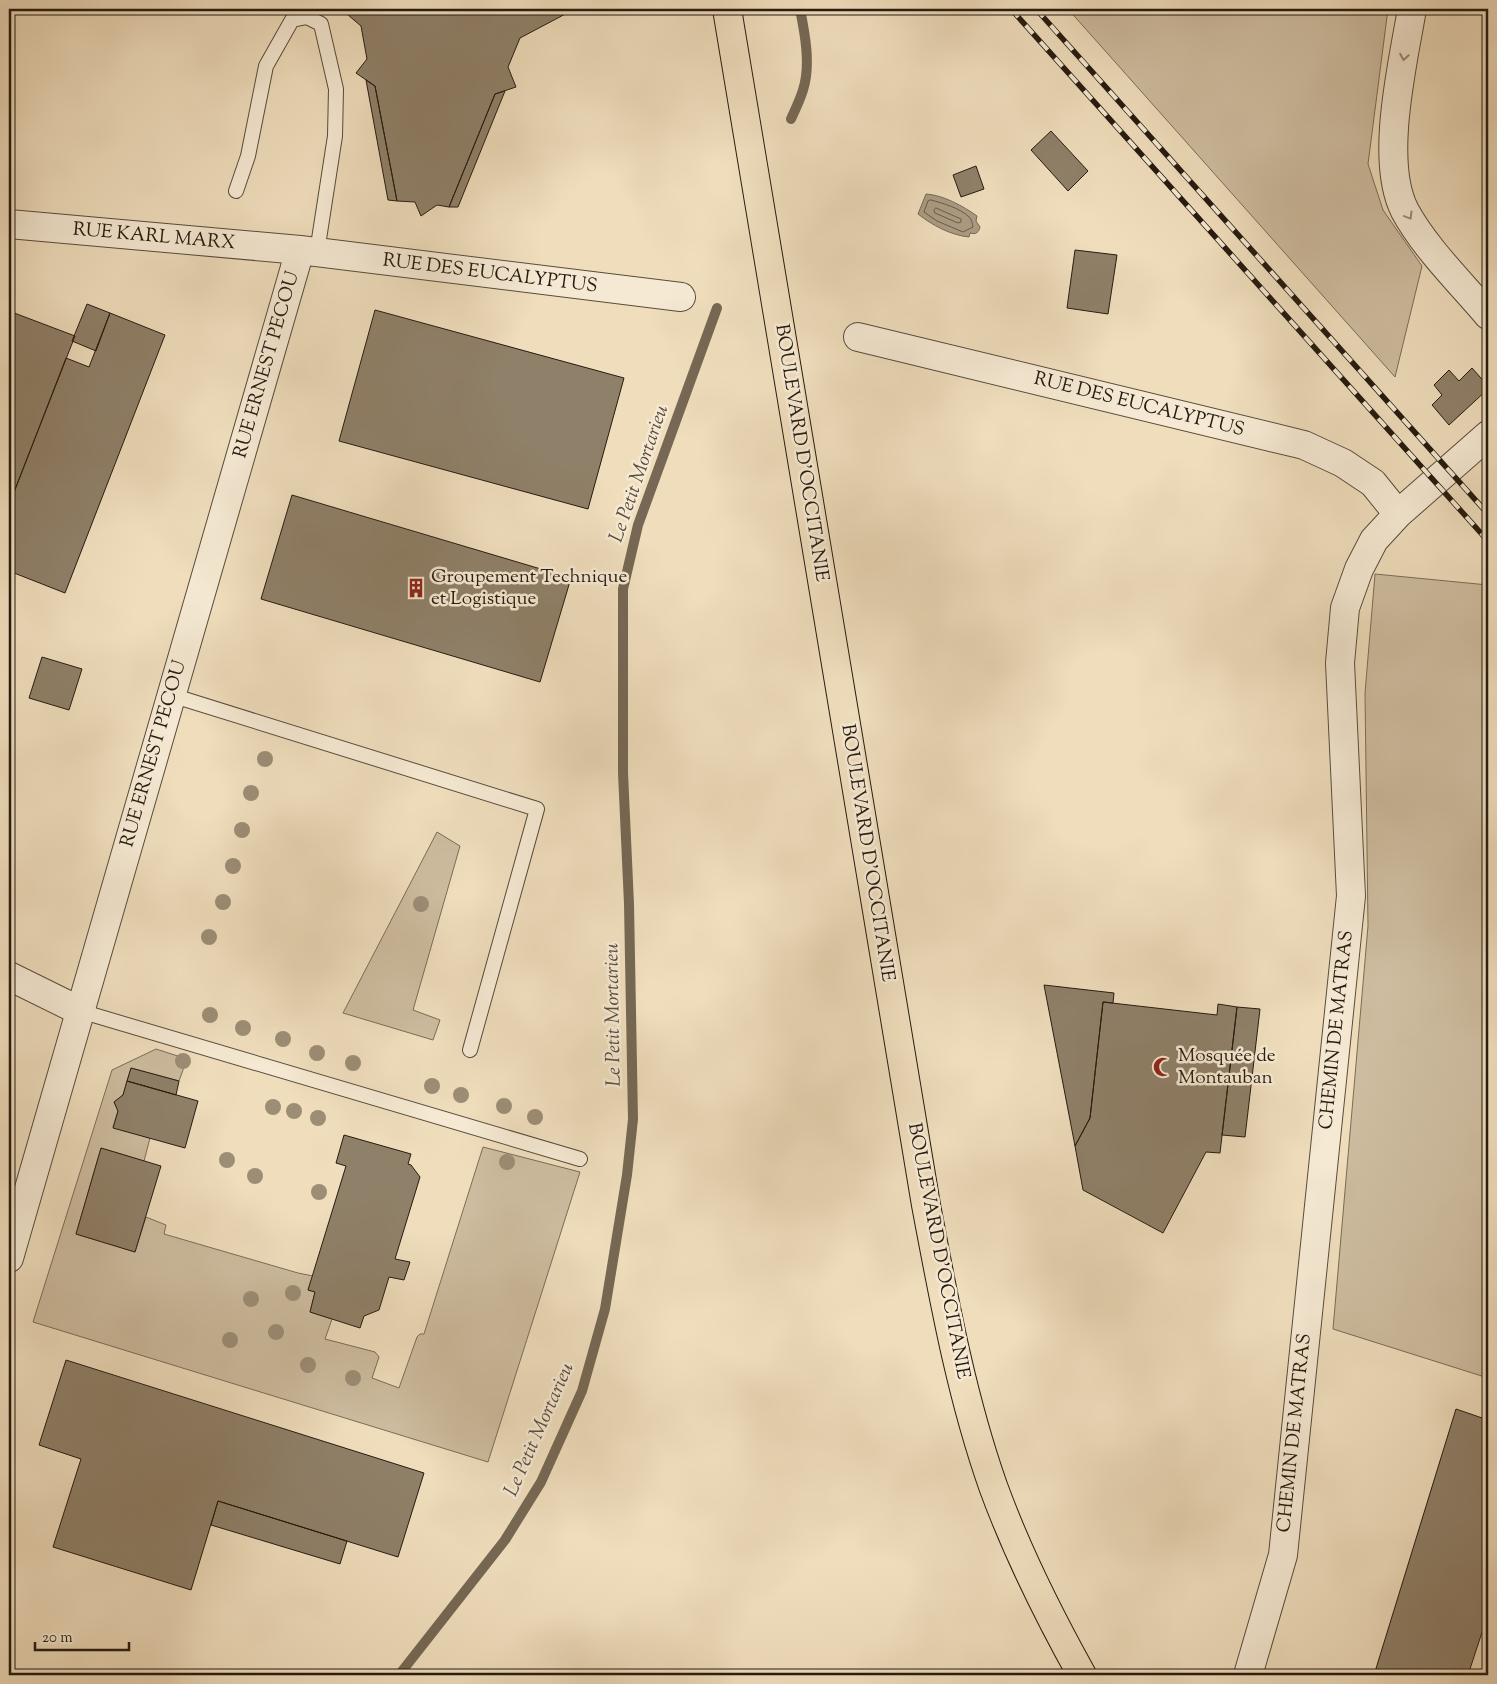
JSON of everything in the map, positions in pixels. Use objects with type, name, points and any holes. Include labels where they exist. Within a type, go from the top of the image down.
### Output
[{"type":"main road","name":"BOULEVARD D'OCCITANIE","points":[[727,9],[926,1205],[954,1348],[972,1418],[993,1486],[1020,1553],[1051,1619],[1082,1675]]},
{"type":"street","points":[[1412,9],[1395,114],[1394,150],[1396,185],[1405,210],[1421,237],[1488,315]]},
{"type":"street","name":"RUE KARL MARX","points":[[9,224],[308,251]]},
{"type":"street","name":"RUE DES EUCALYPTUS","points":[[308,251],[681,297]]},
{"type":"street","name":"RUE ERNEST PECOU","points":[[9,1258],[171,695],[308,251]]},
{"type":"street","name":"RUE DES EUCALYPTUS","points":[[858,337],[1304,445],[1343,463],[1373,483],[1398,514]]},
{"type":"street","name":"CHEMIN DE MATRAS","points":[[1248,1675],[1283,1555],[1351,896],[1340,663],[1345,608],[1359,568],[1374,540],[1398,514],[1488,435]]},
{"type":"street","points":[[9,976],[80,1011]]},
{"type":"lane","points":[[236,191],[248,156],[266,66],[292,20],[307,17],[321,24],[336,90],[336,136],[308,251]]},
{"type":"lane","points":[[171,695],[537,809],[470,1050]]},
{"type":"lane","points":[[80,1011],[580,1159]]},
{"type":"shaded area","points":[[1068,9],[1388,9],[1368,164],[1383,210],[1422,266],[1395,377]]},
{"type":"shaded area","points":[[1375,574],[1488,585],[1488,1378],[1333,1329],[1368,926],[1365,693]]},
{"type":"shaded area","points":[[437,832],[460,846],[413,1010],[440,1020],[433,1040],[343,1013]]},
{"type":"shaded area","points":[[156,1049],[187,1059],[179,1081],[131,1068],[123,1095],[114,1102],[118,1111],[113,1127],[150,1138],[144,1161],[101,1148],[76,1234],[135,1252],[146,1217],[166,1225],[164,1234],[313,1276],[308,1290],[315,1292],[310,1312],[332,1319],[325,1339],[375,1352],[379,1357],[372,1378],[399,1388],[417,1337],[420,1334],[424,1334],[483,1147],[580,1172],[488,1462],[33,1322],[112,1070]]},
{"type":"water","points":[[926,194],[939,196],[953,202],[977,216],[976,221],[980,227],[978,232],[970,233],[969,237],[962,236],[935,226],[923,218],[918,214]]},
{"type":"building","points":[[341,9],[570,9],[571,11],[520,38],[508,67],[516,87],[495,94],[449,207],[437,205],[421,216],[415,202],[397,201],[375,86],[356,73],[367,59],[361,26]]},
{"type":"building","points":[[366,80],[375,86],[397,201],[388,200]]},
{"type":"building","points":[[505,91],[458,207],[449,207],[495,94]]},
{"type":"building","points":[[1051,131],[1088,171],[1068,191],[1031,150]]},
{"type":"building","points":[[976,166],[984,189],[961,197],[953,175]]},
{"type":"building","points":[[1075,250],[1117,255],[1108,314],[1067,308]]},
{"type":"building","points":[[87,304],[110,313],[96,351],[72,341]]},
{"type":"building","points":[[375,310],[624,378],[588,509],[339,441]]},
{"type":"building","points":[[9,311],[75,336],[9,505]]},
{"type":"building","points":[[110,313],[165,335],[65,593],[9,571],[9,505],[66,358],[89,367]]},
{"type":"building","points":[[1472,368],[1488,386],[1488,389],[1449,425],[1432,405],[1442,395],[1434,385],[1449,370],[1459,381]]},
{"type":"building","name":"Groupement Technique et Logistique","points":[[292,495],[571,578],[540,682],[261,599]]},
{"type":"building","points":[[42,657],[82,669],[69,710],[29,698]]},
{"type":"building","points":[[1044,985],[1114,993],[1113,1003],[1103,1002],[1090,1118],[1075,1146]]},
{"type":"building","name":"Mosquée de Montauban","points":[[1103,1002],[1217,1015],[1218,1004],[1237,1007],[1220,1153],[1206,1152],[1163,1233],[1083,1190],[1075,1146],[1090,1118]]},
{"type":"building","points":[[1237,1007],[1260,1009],[1245,1137],[1222,1135]]},
{"type":"building","points":[[131,1068],[179,1081],[176,1095],[127,1081]]},
{"type":"building","points":[[127,1081],[198,1101],[185,1148],[113,1128],[118,1111],[114,1102],[123,1095]]},
{"type":"building","points":[[344,1135],[411,1154],[408,1164],[411,1165],[420,1177],[395,1259],[410,1262],[404,1280],[389,1277],[379,1310],[364,1316],[360,1328],[310,1312],[315,1292],[308,1290],[346,1166],[336,1163]]},
{"type":"building","points":[[101,1148],[161,1166],[135,1252],[76,1234]]},
{"type":"building","points":[[66,1360],[424,1473],[398,1557],[218,1501],[191,1590],[53,1547],[81,1459],[39,1445]]},
{"type":"building","points":[[1456,1409],[1488,1420],[1488,1614],[1468,1675],[1374,1675]]},
{"type":"building","points":[[218,1501],[347,1541],[340,1564],[211,1525]]},
{"type":"waterway","name":"Le Petit Mortarieu","points":[[791,119],[803,90],[807,70],[805,39],[800,9]]},
{"type":"waterway","name":"Le Petit Mortarieu","points":[[399,1675],[505,1540],[541,1482],[582,1391],[605,1309],[627,1175],[633,1119],[629,904],[623,773],[623,589],[638,525],[717,308]]},
{"type":"railway","points":[[1011,9],[1488,541]]},
{"type":"railway","points":[[1036,9],[1488,514]]},
{"type":"place","name":"Groupement Technique et Logistique","points":[[416,588]]},
{"type":"place","name":"Mosquée de Montauban","points":[[1163,1067]]}]
